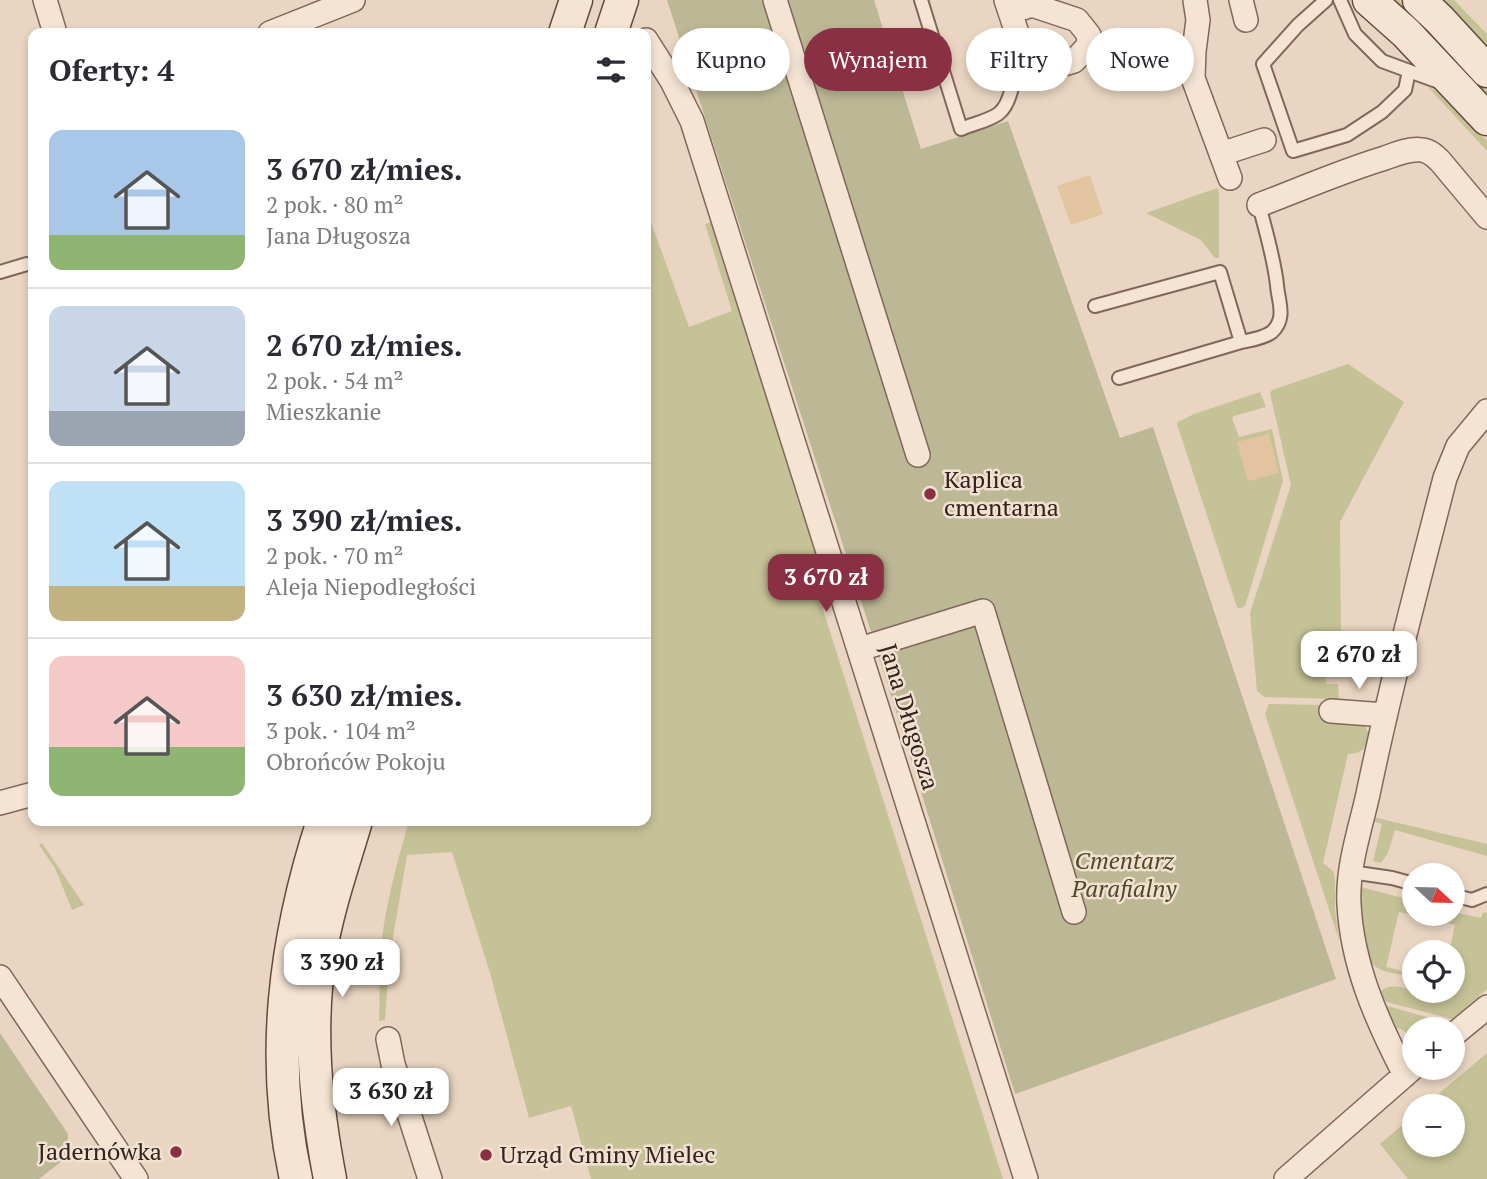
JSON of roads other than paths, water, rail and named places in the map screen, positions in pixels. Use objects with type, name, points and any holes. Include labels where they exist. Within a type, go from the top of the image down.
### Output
[{"type":"street","points":[[45,0],[53,28]]},
{"type":"street","points":[[284,28],[354,0]]},
{"type":"street","points":[[567,28],[576,0]]},
{"type":"street","points":[[775,0],[918,455]]},
{"type":"street","points":[[1195,0],[1198,20],[1193,78],[1230,178]]},
{"type":"street","points":[[1368,0],[1406,33],[1487,119]]},
{"type":"street","points":[[1419,0],[1487,71]]},
{"type":"street","points":[[613,28],[621,1]]},
{"type":"street","points":[[621,1],[639,28]]},
{"type":"street","points":[[1015,28],[1008,6],[1032,5],[1077,20],[1089,35],[1088,46],[1072,62]]},
{"type":"street","name":"Jana Długosza","points":[[651,49],[692,121],[1026,1179]]},
{"type":"street","points":[[1221,154],[1264,140]]},
{"type":"street","points":[[1259,205],[1305,188],[1320,179],[1404,152],[1420,150],[1431,153],[1440,161],[1487,217]]},
{"type":"street","points":[[1402,1060],[1378,1023],[1352,939],[1349,904],[1351,872],[1385,715],[1444,478],[1458,446],[1487,411]]},
{"type":"street","points":[[860,649],[984,611],[1074,912]]},
{"type":"street","points":[[1331,711],[1385,715]]},
{"type":"street","points":[[0,803],[28,795]]},
{"type":"street","points":[[296,1179],[284,1091],[283,1005],[295,924],[322,826]]},
{"type":"street","points":[[330,1179],[320,1127],[314,1073],[314,1019],[320,955],[334,892],[354,826]]},
{"type":"street","points":[[0,977],[136,1179]]},
{"type":"street","points":[[1465,1025],[1487,1007]]},
{"type":"street","points":[[388,1039],[393,1064],[430,1179]]},
{"type":"street","points":[[1286,1179],[1402,1077]]},
{"type":"lane","points":[[921,0],[961,129],[996,116],[1005,108],[1010,91]]},
{"type":"lane","points":[[1326,0],[1298,25],[1263,64],[1293,151],[1347,135],[1382,112],[1405,90],[1409,71]]},
{"type":"lane","points":[[1340,0],[1355,34],[1381,61],[1459,88]]},
{"type":"lane","points":[[1119,378],[1265,336],[1274,330],[1281,318],[1281,303],[1277,271],[1259,205]]},
{"type":"lane","points":[[0,272],[27,264]]},
{"type":"lane","points":[[1095,306],[1220,272],[1241,342]]},
{"type":"lane","points":[[1351,872],[1402,881]]},
{"type":"lane","points":[[1465,898],[1472,900],[1487,894]]},
{"type":"place","name":"Kaplica cmentarna","points":[[930,494]]},
{"type":"place","name":"Jadernówka","points":[[176,1152]]},
{"type":"place","name":"Urząd Gminy Mielec","points":[[486,1155]]},
{"type":"park label","name":"Cmentarz Parafialny","points":[[1124,875]]}]
